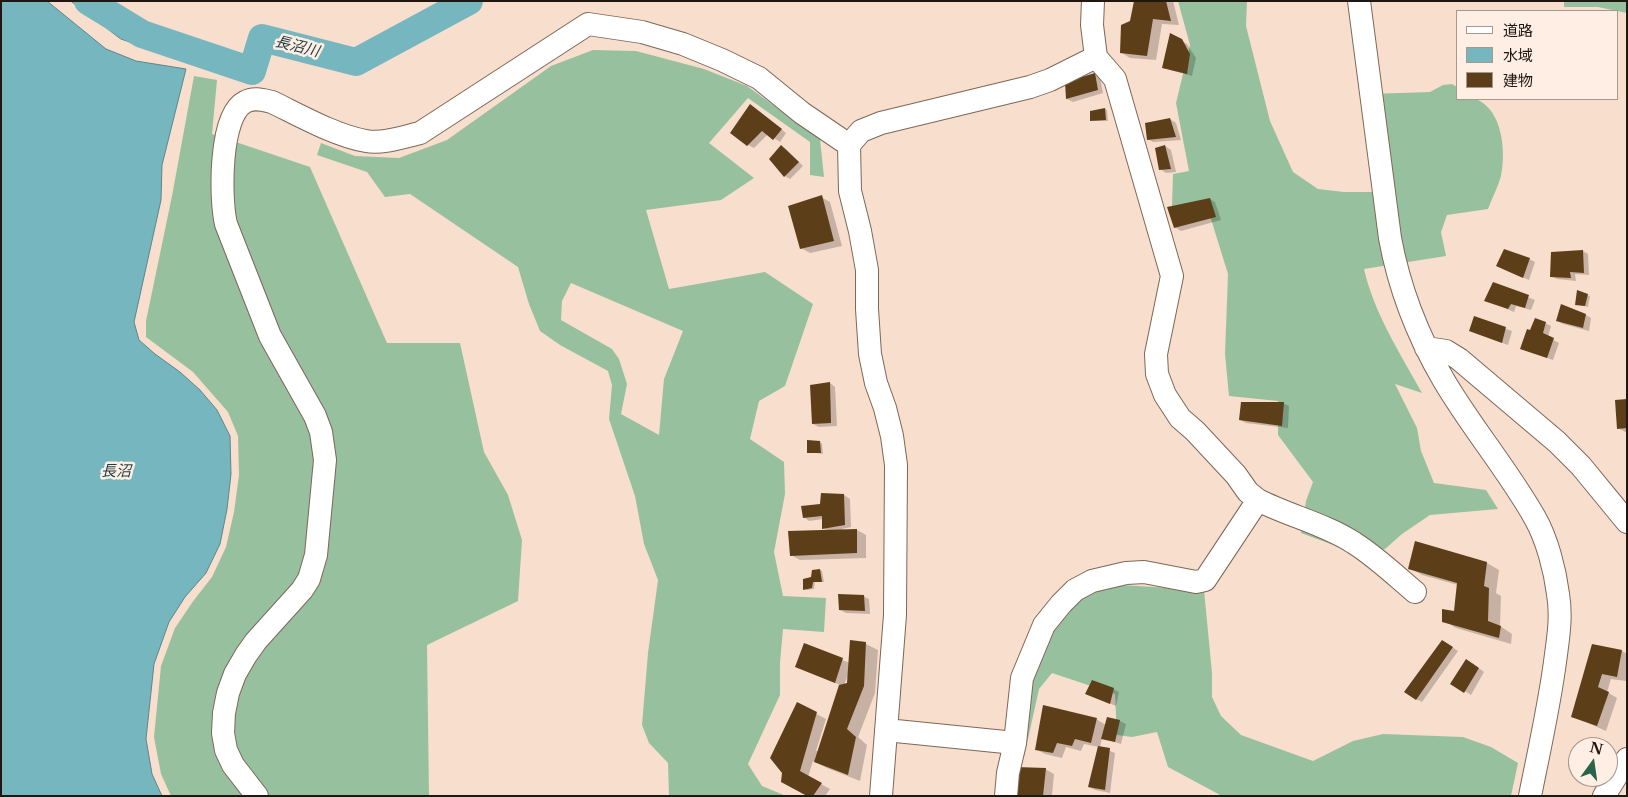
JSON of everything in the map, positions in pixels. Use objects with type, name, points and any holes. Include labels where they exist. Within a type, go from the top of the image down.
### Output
[{"type":"street","points":[[1093,1],[1092,25],[1096,57],[1115,79],[1172,276],[1156,354],[1157,374],[1165,395],[1180,418],[1195,431],[1236,475],[1248,492],[1258,500],[1354,543],[1415,592]]},
{"type":"street","points":[[1359,1],[1392,252],[1412,313],[1426,348],[1443,380],[1536,519],[1547,546],[1556,579],[1560,612],[1559,634],[1550,694],[1530,796]]},
{"type":"street","points":[[257,796],[233,765],[226,750],[223,733],[224,713],[235,674],[246,655],[256,641],[302,590],[309,579],[316,555],[325,460],[321,432],[315,416],[270,336],[226,224],[223,212],[222,170],[232,120],[236,110],[243,103],[260,99],[272,102],[342,134],[367,141],[392,140],[420,133],[588,24],[642,32],[682,44],[722,60],[759,78],[802,113],[848,145]]},
{"type":"street","points":[[881,796],[895,615],[896,465],[892,436],[876,383],[870,354],[867,270],[850,191],[848,145],[860,131],[881,123],[1030,87],[1050,80],[1096,57]]},
{"type":"street","points":[[1426,348],[1446,351],[1460,359],[1557,442],[1581,466],[1627,522]]},
{"type":"street","points":[[1006,796],[1008,773],[1015,743],[1022,678],[1044,626],[1061,604],[1075,590],[1092,581],[1126,573],[1144,572],[1196,582],[1205,580],[1258,500]]},
{"type":"street","points":[[886,730],[1015,743]]},
{"type":"street","points":[[1604,796],[1627,758]]},
{"type":"green space","points":[[1178,1],[1247,1],[1246,26],[1270,121],[1293,172],[1318,189],[1344,192],[1378,192],[1369,94],[1430,92],[1443,85],[1452,84],[1456,86],[1456,100],[1478,100],[1485,104],[1492,112],[1500,133],[1503,155],[1501,176],[1488,209],[1447,215],[1441,232],[1446,256],[1364,269],[1368,285],[1381,317],[1422,393],[1395,384],[1417,428],[1421,451],[1434,483],[1486,490],[1498,509],[1430,515],[1402,534],[1385,549],[1355,553],[1301,533],[1306,501],[1313,482],[1278,435],[1278,401],[1229,396],[1225,354],[1228,274],[1206,203],[1172,206],[1173,174],[1189,171],[1176,103],[1190,45]]},
{"type":"green space","points":[[1564,1],[1627,1],[1627,13],[1598,7],[1564,7]]},
{"type":"green space","points":[[593,50],[636,51],[704,69],[747,86],[820,139],[824,177],[810,175],[810,142],[748,98],[709,143],[754,178],[721,200],[646,210],[669,289],[765,272],[813,304],[785,386],[759,401],[750,439],[784,462],[785,494],[774,552],[783,596],[826,598],[824,632],[783,629],[780,695],[748,764],[762,786],[786,796],[669,796],[668,763],[649,743],[642,725],[648,653],[658,580],[644,544],[635,496],[609,419],[612,385],[608,371],[560,345],[540,331],[529,304],[518,267],[410,194],[385,197],[367,172],[317,155],[321,143],[355,156],[399,158],[447,140],[551,66]],"holes":[[[571,283],[683,331],[664,379],[659,435],[621,414],[627,384],[619,359],[612,349],[561,320],[562,301]]]},
{"type":"green space","points":[[194,76],[217,80],[212,134],[310,167],[387,343],[460,343],[484,452],[508,495],[522,540],[518,601],[427,645],[429,796],[171,796],[161,774],[154,737],[161,666],[175,628],[212,577],[226,547],[234,512],[239,475],[238,436],[228,412],[193,372],[146,337],[146,321]]},
{"type":"green space","points":[[1121,585],[1204,590],[1212,673],[1212,697],[1221,716],[1241,735],[1313,761],[1353,741],[1383,734],[1463,737],[1491,747],[1518,763],[1511,796],[1222,796],[1168,767],[1157,732],[1132,737],[1117,735],[1115,694],[1052,673],[1039,689],[1024,757],[1007,747],[1047,638],[1066,610],[1090,590]]},
{"type":"water","name":"長沼","points":[[1,1],[47,1],[106,49],[136,61],[186,69],[162,165],[161,200],[134,322],[139,340],[180,372],[200,390],[217,410],[230,436],[231,474],[220,544],[206,573],[185,597],[169,622],[154,664],[146,739],[152,774],[162,796],[1,796]]},
{"type":"water","points":[[71,1],[112,1],[135,20],[185,42],[181,55],[121,39]]},
{"type":"building","points":[[1134,1],[1166,1],[1171,21],[1153,19],[1147,56],[1120,53],[1121,25],[1130,21]]},
{"type":"building","points":[[1170,33],[1182,39],[1190,54],[1187,74],[1162,68]]},
{"type":"building","points":[[1095,73],[1098,90],[1066,99],[1065,82]]},
{"type":"building","points":[[750,104],[782,129],[773,140],[762,131],[747,146],[730,133]]},
{"type":"building","points":[[1105,108],[1106,120],[1090,121],[1090,111]]},
{"type":"building","points":[[1170,118],[1176,137],[1147,140],[1145,123]]},
{"type":"building","points":[[781,145],[799,162],[784,177],[769,159]]},
{"type":"building","points":[[1165,145],[1171,169],[1159,170],[1155,148]]},
{"type":"building","points":[[822,195],[834,241],[800,249],[788,206]]},
{"type":"building","points":[[1210,198],[1216,217],[1174,228],[1167,207]]},
{"type":"building","points":[[1504,249],[1530,258],[1523,278],[1496,266]]},
{"type":"building","points":[[1583,250],[1584,273],[1570,272],[1571,278],[1550,277],[1551,252]]},
{"type":"building","points":[[1493,282],[1529,295],[1525,308],[1511,304],[1508,309],[1484,301]]},
{"type":"building","points":[[1577,290],[1588,294],[1585,306],[1575,305]]},
{"type":"building","points":[[1561,304],[1586,314],[1583,328],[1556,321]]},
{"type":"building","points":[[1474,316],[1506,327],[1502,343],[1469,331]]},
{"type":"building","points":[[1535,318],[1546,322],[1543,333],[1554,338],[1547,358],[1520,349],[1527,329],[1530,330]]},
{"type":"building","points":[[830,382],[831,423],[812,424],[810,385]]},
{"type":"building","points":[[1627,399],[1627,428],[1617,429],[1615,400]]},
{"type":"building","points":[[1241,402],[1284,402],[1282,426],[1239,420]]},
{"type":"building","points":[[807,440],[820,441],[821,453],[807,453]]},
{"type":"building","points":[[821,493],[844,494],[845,525],[822,529],[822,516],[803,518],[801,506],[820,504]]},
{"type":"building","points":[[857,529],[857,553],[790,556],[788,531]]},
{"type":"building","points":[[1415,541],[1487,562],[1484,586],[1489,588],[1488,621],[1501,626],[1499,638],[1442,622],[1442,609],[1454,611],[1457,583],[1408,569]]},
{"type":"building","points":[[820,569],[822,582],[813,582],[812,588],[803,590],[803,579],[811,577],[812,570]]},
{"type":"building","points":[[838,594],[864,595],[865,611],[839,610]]},
{"type":"building","points":[[850,640],[866,642],[864,686],[847,729],[856,737],[848,775],[814,762],[839,685],[847,683]]},
{"type":"building","points":[[1442,640],[1453,647],[1416,700],[1404,692]]},
{"type":"building","points":[[804,643],[843,658],[835,683],[795,667]]},
{"type":"building","points":[[1592,644],[1622,650],[1617,677],[1602,674],[1598,687],[1609,692],[1597,726],[1571,717]]},
{"type":"building","points":[[1466,659],[1479,668],[1464,693],[1450,684]]},
{"type":"building","points":[[1092,680],[1114,688],[1110,704],[1085,694]]},
{"type":"building","points":[[797,702],[817,712],[800,771],[822,783],[813,796],[807,796],[781,782],[782,773],[770,758]]},
{"type":"building","points":[[1043,705],[1097,718],[1091,743],[1075,739],[1072,746],[1057,743],[1053,753],[1035,750]]},
{"type":"building","points":[[1107,717],[1120,720],[1115,742],[1101,739]]},
{"type":"building","points":[[1098,746],[1110,748],[1105,790],[1088,787]]},
{"type":"building","points":[[1016,767],[1046,768],[1043,796],[1013,796]]},
{"type":"waterway","name":"長沼川","points":[[88,1],[142,34],[252,71],[262,38],[356,62],[469,1]]}]
